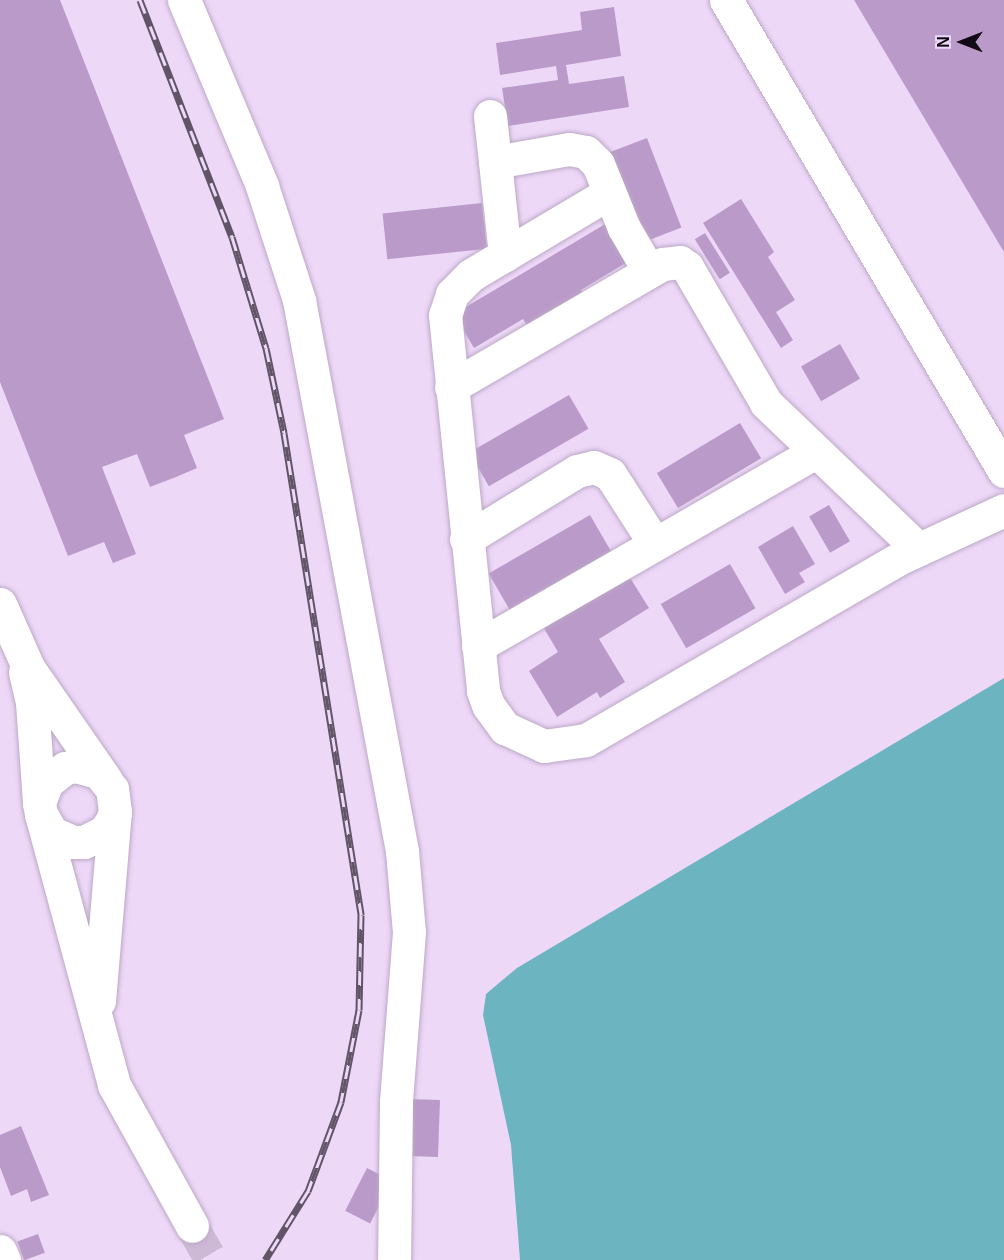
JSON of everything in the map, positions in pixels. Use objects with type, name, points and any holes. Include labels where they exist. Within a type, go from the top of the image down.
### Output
[{"type":"lane","points":[[184,0],[262,186],[299,300],[402,851],[409,942],[396,1101],[394,1260]]},
{"type":"lane","points":[[726,0],[1004,471]]},
{"type":"lane","points":[[490,116],[505,255]]},
{"type":"lane","points":[[495,162],[578,149],[598,164],[624,228],[649,271]]},
{"type":"lane","points":[[609,193],[460,283],[447,304],[444,326],[483,691],[488,705],[505,728],[544,746],[572,745],[918,549],[1004,510]]},
{"type":"lane","points":[[450,387],[649,271],[671,261],[687,267],[766,404],[918,549]]},
{"type":"lane","points":[[478,646],[816,452]]},
{"type":"lane","points":[[466,539],[577,471],[594,467],[610,474],[655,544]]},
{"type":"lane","points":[[6,618],[29,669],[112,789],[115,812],[100,988],[107,1062]]},
{"type":"lane","points":[[6,618],[30,691],[40,808],[107,1062],[124,1107],[192,1226]]},
{"type":"lane","points":[[106,780],[88,768],[65,768],[47,782],[40,808],[52,833],[73,842],[84,842],[104,832],[115,812]]},
{"type":"lane","points":[[0,1251],[4,1260]]},
{"type":"shaded area","points":[[1004,678],[1004,1260],[520,1260],[511,1145],[483,1015],[486,994],[517,968]]},
{"type":"building","points":[[0,0],[60,0],[224,419],[184,435],[197,468],[176,477],[150,487],[137,454],[102,467],[136,554],[113,563],[104,542],[68,556],[0,382]]},
{"type":"building","points":[[854,0],[1004,0],[1004,252]]},
{"type":"building","points":[[614,7],[621,56],[566,65],[569,84],[624,76],[629,107],[508,126],[502,88],[558,80],[556,66],[500,75],[496,43],[582,30],[580,12]]},
{"type":"building","points":[[647,138],[681,228],[644,242],[610,152]]},
{"type":"building","points":[[741,199],[774,252],[768,257],[795,300],[776,312],[793,340],[781,348],[703,223]]},
{"type":"building","points":[[482,203],[487,249],[387,259],[383,213]]},
{"type":"building","points":[[607,223],[629,261],[581,290],[584,296],[529,329],[523,319],[474,348],[454,314]]},
{"type":"building","points":[[705,233],[730,273],[720,279],[695,239]]},
{"type":"building","points":[[840,344],[860,379],[821,401],[801,367]]},
{"type":"building","points":[[569,395],[588,429],[489,486],[469,452]]},
{"type":"building","points":[[740,423],[761,458],[678,508],[657,473]]},
{"type":"building","points":[[829,505],[850,541],[830,553],[809,516]]},
{"type":"building","points":[[590,515],[611,551],[510,610],[489,574]]},
{"type":"building","points":[[793,526],[815,564],[799,573],[805,582],[785,594],[758,547]]},
{"type":"building","points":[[730,564],[756,608],[686,648],[661,604]]},
{"type":"building","points":[[627,573],[649,608],[599,639],[625,682],[600,698],[597,692],[557,717],[529,671],[558,652],[542,625]]},
{"type":"building","points":[[409,1099],[440,1100],[438,1157],[407,1156]]},
{"type":"building","points":[[21,1126],[49,1195],[31,1202],[27,1189],[11,1196],[0,1167],[0,1135]]},
{"type":"building","points":[[367,1168],[392,1181],[370,1223],[345,1211]]},
{"type":"building","points":[[38,1234],[45,1253],[24,1260],[17,1242]]},
{"type":"tunnel","points":[[192,1226],[212,1260]]},
{"type":"railway","points":[[140,0],[232,237],[266,348],[284,433],[361,915],[359,1010],[341,1102],[308,1191],[265,1260]]}]
